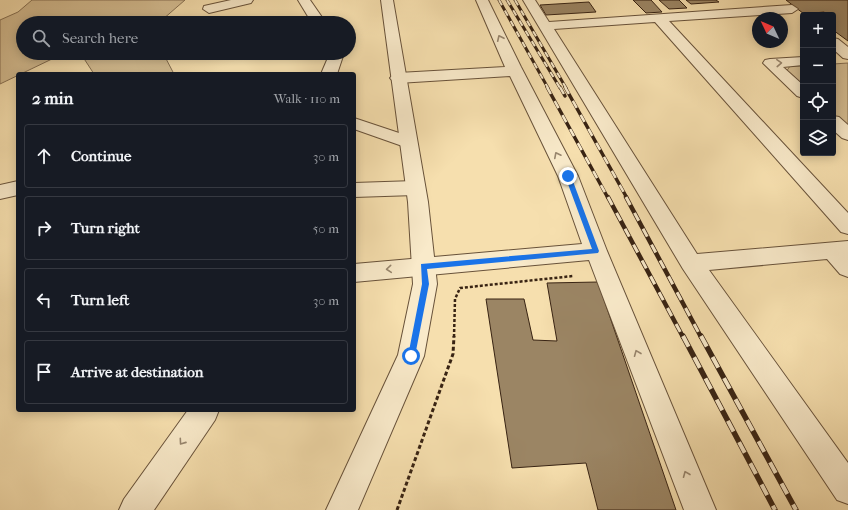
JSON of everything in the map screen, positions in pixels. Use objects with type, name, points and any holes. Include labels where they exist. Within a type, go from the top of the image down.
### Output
[{"type":"street","points":[[209,9],[246,0]]},
{"type":"street","points":[[304,0],[314,16]]},
{"type":"street","points":[[342,510],[411,356],[425,284],[415,188],[387,0]]},
{"type":"street","points":[[482,0],[515,71],[568,176],[596,251],[700,510]]},
{"type":"street","points":[[529,0],[691,263],[848,489]]},
{"type":"street","points":[[780,0],[800,16]]},
{"type":"street","points":[[544,26],[792,9]]},
{"type":"street","points":[[658,18],[848,226]]},
{"type":"street","points":[[836,45],[848,55]]},
{"type":"street","points":[[836,60],[848,59]]},
{"type":"street","points":[[330,72],[334,60]]},
{"type":"street","points":[[800,62],[770,63],[800,90]]},
{"type":"street","points":[[398,78],[515,71]]},
{"type":"street","points":[[356,124],[408,142]]},
{"type":"street","points":[[836,124],[848,134]]},
{"type":"street","points":[[0,192],[16,188]]},
{"type":"street","points":[[356,190],[415,188]]},
{"type":"street","points":[[691,263],[840,249],[848,268]]},
{"type":"street","points":[[356,272],[596,251]]},
{"type":"street","points":[[135,510],[204,412]]},
{"type":"path","points":[[397,510],[453,354],[455,299],[460,288],[576,276]]},
{"type":"shaded area","points":[[32,0],[185,0],[167,16],[16,16],[16,60],[50,60],[25,72],[16,72],[16,76],[0,84],[0,20],[18,12]]},
{"type":"shaded area","points":[[85,60],[167,60],[173,72],[93,72]]},
{"type":"shaded area","points":[[848,63],[848,128],[836,117],[836,64]]},
{"type":"shaded area","points":[[790,66],[800,66],[800,84],[786,72]]},
{"type":"building","points":[[633,0],[651,0],[662,12],[646,13]]},
{"type":"building","points":[[659,0],[679,0],[687,8],[669,9]]},
{"type":"building","points":[[686,0],[716,0],[719,2],[691,4]]},
{"type":"building","points":[[786,0],[848,0],[848,41],[836,32],[836,12],[801,12]]},
{"type":"building","points":[[589,2],[596,12],[546,15],[540,5]]},
{"type":"building","points":[[598,282],[676,510],[598,510],[586,463],[512,468],[486,299],[524,299],[533,340],[557,341],[547,283]]},
{"type":"railway","points":[[499,0],[548,88]]},
{"type":"railway","points":[[507,0],[560,88]]},
{"type":"railway","points":[[515,0],[566,88]]},
{"type":"railway","points":[[547,87],[608,198]]},
{"type":"railway","points":[[560,87],[565,96]]},
{"type":"railway","points":[[565,87],[627,198]]},
{"type":"railway","points":[[608,197],[683,337]]},
{"type":"railway","points":[[626,197],[701,337]]},
{"type":"railway","points":[[683,336],[775,510]]},
{"type":"railway","points":[[701,336],[796,510]]},
{"type":"route","points":[[411,356],[425,284],[424,266],[596,251],[568,176]]}]
